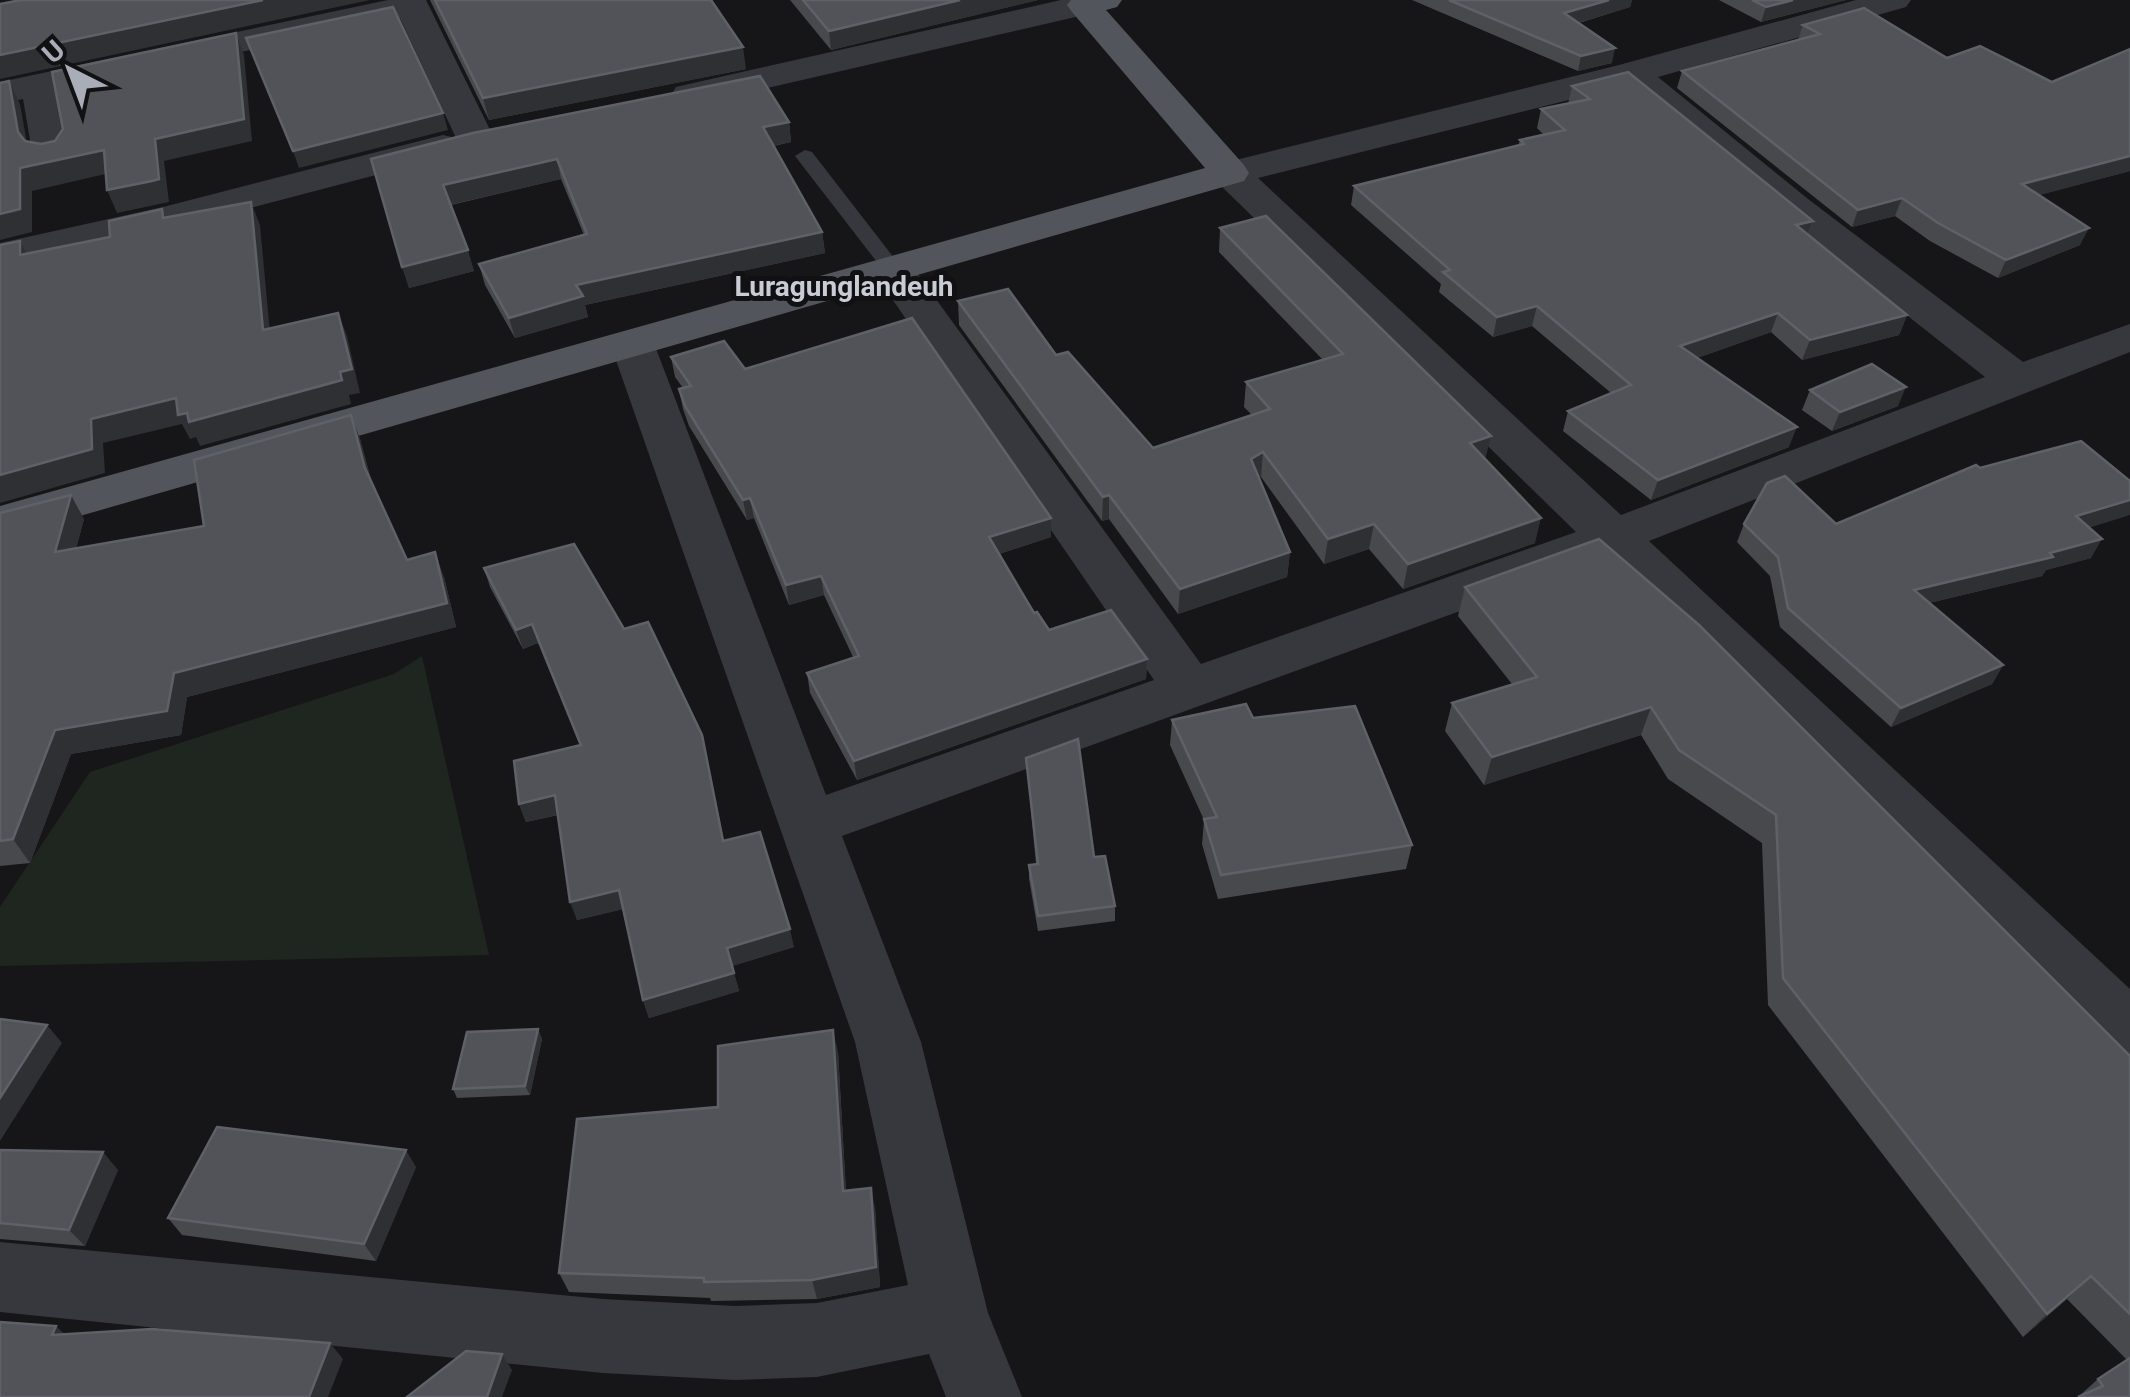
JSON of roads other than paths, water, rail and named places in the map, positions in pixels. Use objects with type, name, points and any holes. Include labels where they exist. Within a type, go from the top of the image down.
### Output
[{"type":"main road","points":[[0,523],[633,346],[1230,173],[1090,2]]},
{"type":"street","points":[[1230,173],[1631,72],[1894,0]]},
{"type":"street","points":[[0,93],[410,2],[475,138]]},
{"type":"street","points":[[647,104],[781,77],[1090,2]]},
{"type":"street","points":[[1631,72],[1794,207],[2018,380]]},
{"type":"street","points":[[39,86],[51,152]]},
{"type":"street","points":[[0,256],[513,130]]},
{"type":"street","points":[[1230,173],[2130,1030]]},
{"type":"street","points":[[894,271],[1189,688]]},
{"type":"street","points":[[811,824],[1610,538],[2130,337]]},
{"type":"street","points":[[633,346],[888,1042],[951,1314],[984,1397]]},
{"type":"street","points":[[0,1277],[604,1336],[735,1342],[817,1340],[951,1314]]},
{"type":"lane","points":[[805,156],[894,271]]},
{"type":"district","name":"Luragunglandeuh","points":[[844,286]]}]
